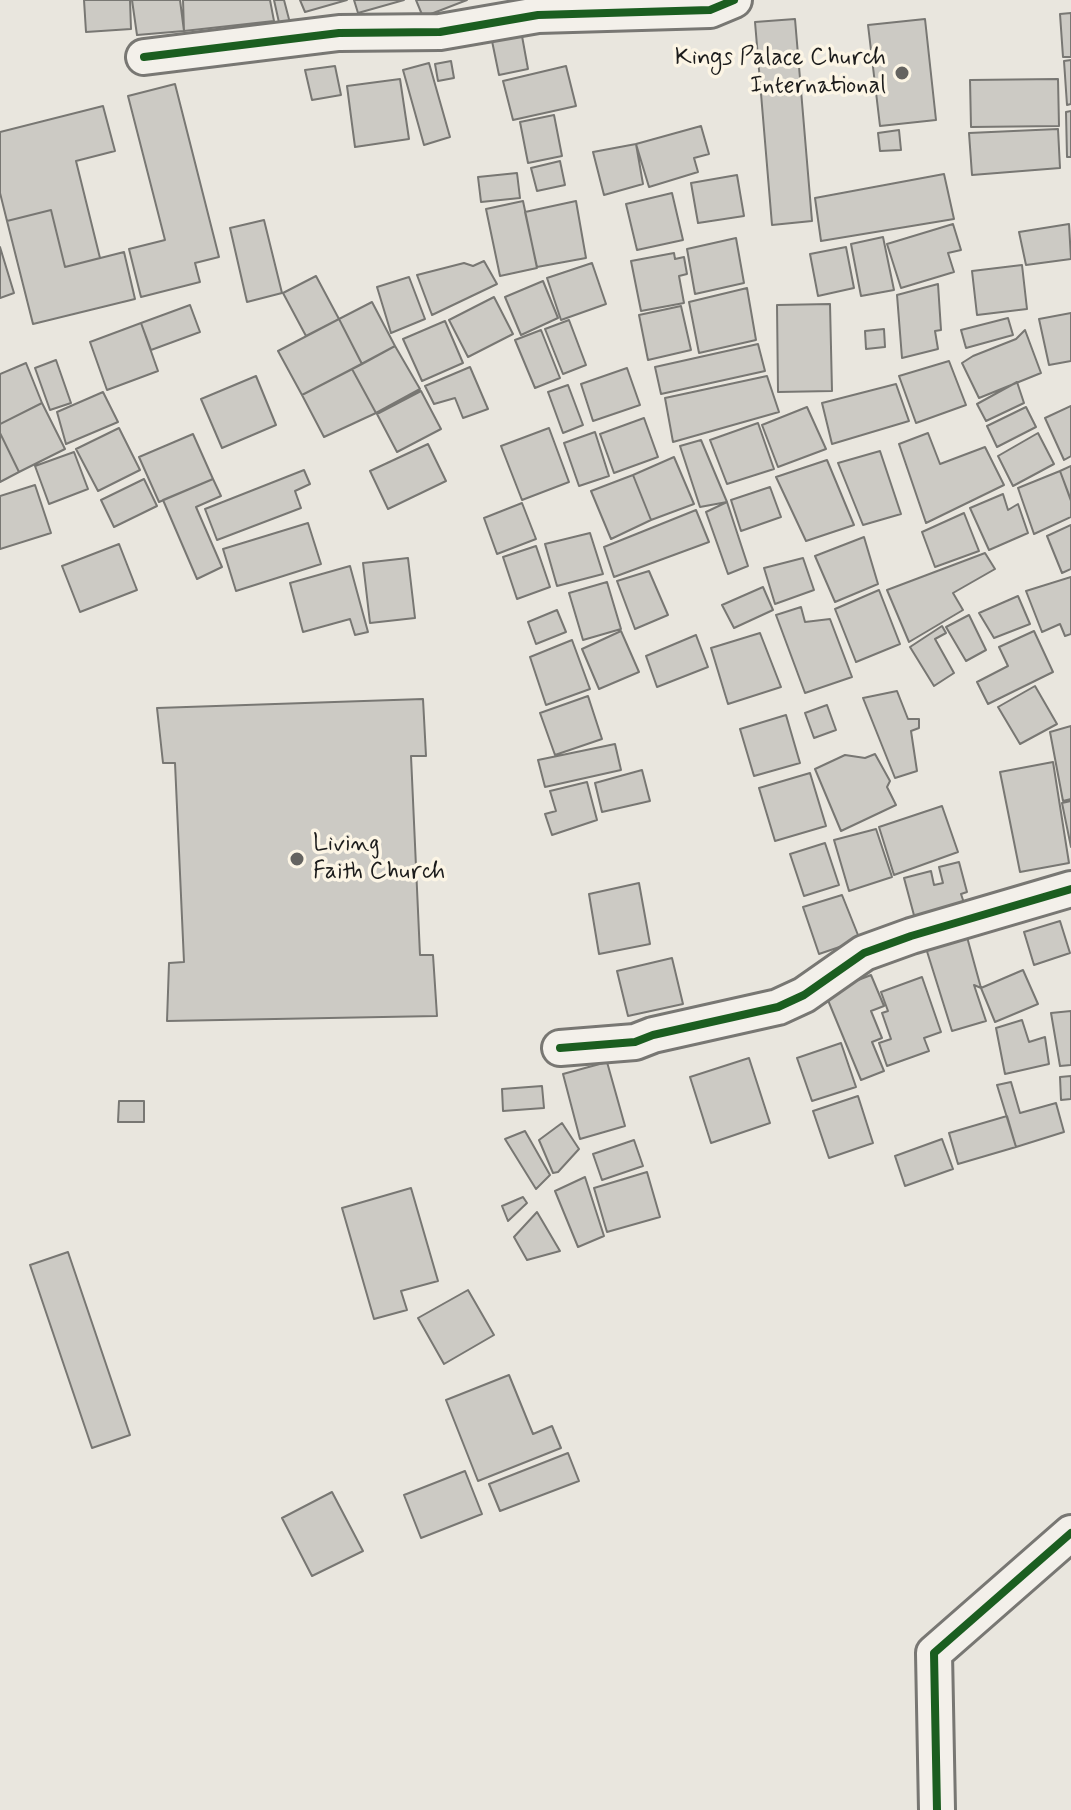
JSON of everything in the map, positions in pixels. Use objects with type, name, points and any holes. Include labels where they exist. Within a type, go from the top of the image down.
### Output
[{"type":"street","points":[[144,57],[339,33],[440,32],[538,15],[710,10],[734,0]]},
{"type":"street","points":[[560,1048],[635,1042],[653,1035],[778,1007],[804,995],[864,953],[1071,889]]},
{"type":"street","points":[[937,1810],[934,1653],[1071,1533]]},
{"type":"building","points":[[84,0],[130,0],[131,29],[86,32]]},
{"type":"building","points":[[132,0],[180,0],[184,31],[137,35]]},
{"type":"building","points":[[183,0],[270,0],[274,21],[184,31]]},
{"type":"building","points":[[274,0],[284,0],[290,23],[280,27]]},
{"type":"building","points":[[300,0],[347,0],[305,12]]},
{"type":"building","points":[[354,0],[404,0],[358,13]]},
{"type":"building","points":[[416,0],[467,0],[423,17]]},
{"type":"building","points":[[1071,13],[1071,57],[1063,57],[1060,14]]},
{"type":"building","points":[[795,19],[812,221],[772,225],[755,22]]},
{"type":"building","name":"Kings Palace Church International","points":[[925,19],[936,120],[880,126],[868,25]]},
{"type":"building","points":[[522,36],[528,69],[499,75],[492,41]]},
{"type":"building","points":[[1071,60],[1071,104],[1067,105],[1064,61]]},
{"type":"building","points":[[451,61],[454,78],[438,81],[435,64]]},
{"type":"building","points":[[429,63],[450,137],[424,145],[403,70]]},
{"type":"building","points":[[335,66],[341,95],[312,100],[305,70]]},
{"type":"building","points":[[566,66],[576,106],[513,120],[503,81]]},
{"type":"building","points":[[400,79],[409,139],[355,147],[347,86]]},
{"type":"building","points":[[1058,79],[1059,126],[971,127],[970,80]]},
{"type":"building","points":[[175,84],[219,257],[195,263],[200,282],[141,297],[129,249],[165,240],[128,96]]},
{"type":"building","points":[[103,106],[115,151],[76,161],[100,258],[65,267],[51,210],[7,221],[0,193],[0,132]]},
{"type":"building","points":[[1071,111],[1071,157],[1067,157],[1066,112]]},
{"type":"building","points":[[554,115],[562,156],[528,163],[520,122]]},
{"type":"building","points":[[701,126],[709,154],[694,158],[698,172],[649,187],[636,144]]},
{"type":"building","points":[[1058,129],[1060,168],[972,175],[969,133]]},
{"type":"building","points":[[899,130],[901,150],[880,151],[878,133]]},
{"type":"building","points":[[636,144],[643,184],[604,195],[593,152]]},
{"type":"building","points":[[560,161],[565,185],[537,191],[531,168]]},
{"type":"building","points":[[517,173],[520,198],[481,202],[478,177]]},
{"type":"building","points":[[944,174],[954,219],[821,241],[815,198]]},
{"type":"building","points":[[737,175],[744,216],[698,223],[691,183]]},
{"type":"building","points":[[672,193],[683,240],[637,250],[626,204]]},
{"type":"building","points":[[523,201],[537,268],[500,276],[486,209]]},
{"type":"building","points":[[576,201],[586,258],[537,267],[525,212]]},
{"type":"building","points":[[51,210],[65,267],[124,252],[135,299],[33,324],[7,221]]},
{"type":"building","points":[[264,220],[282,293],[247,302],[230,228]]},
{"type":"building","points":[[953,224],[961,250],[948,253],[954,272],[901,288],[887,244]]},
{"type":"building","points":[[1069,224],[1071,259],[1026,265],[1019,232]]},
{"type":"building","points":[[883,237],[894,290],[861,296],[851,244]]},
{"type":"building","points":[[736,238],[744,283],[695,294],[687,249]]},
{"type":"building","points":[[0,247],[14,293],[0,298]]},
{"type":"building","points":[[846,247],[854,288],[818,296],[810,254]]},
{"type":"building","points":[[674,253],[675,259],[684,257],[687,274],[679,276],[684,303],[641,311],[631,261]]},
{"type":"building","points":[[484,261],[497,284],[432,315],[417,275],[464,263],[473,266]]},
{"type":"building","points":[[592,263],[606,304],[561,320],[547,278]]},
{"type":"building","points":[[1022,265],[1027,309],[977,315],[972,271]]},
{"type":"building","points":[[316,276],[339,319],[306,336],[283,293]]},
{"type":"building","points":[[409,277],[425,319],[391,333],[377,287]]},
{"type":"building","points":[[543,281],[558,318],[521,335],[505,297]]},
{"type":"building","points":[[938,284],[941,330],[935,331],[938,349],[902,358],[897,295]]},
{"type":"building","points":[[747,288],[756,340],[699,353],[689,302]]},
{"type":"building","points":[[494,297],[513,334],[468,357],[449,320]]},
{"type":"building","points":[[372,302],[395,346],[362,364],[339,319]]},
{"type":"building","points":[[830,304],[832,391],[778,392],[777,305]]},
{"type":"building","points":[[190,305],[200,332],[151,350],[141,323]]},
{"type":"building","points":[[681,306],[691,350],[648,360],[639,315]]},
{"type":"building","points":[[1071,313],[1071,361],[1049,365],[1039,319]]},
{"type":"building","points":[[1008,318],[1013,335],[966,348],[961,330]]},
{"type":"building","points":[[339,319],[362,364],[302,395],[278,351]]},
{"type":"building","points":[[569,320],[586,365],[563,374],[545,329]]},
{"type":"building","points":[[445,321],[463,363],[422,381],[403,339]]},
{"type":"building","points":[[141,323],[158,371],[107,390],[90,342]]},
{"type":"building","points":[[884,329],[885,347],[866,349],[865,331]]},
{"type":"building","points":[[541,330],[560,378],[535,388],[515,340]]},
{"type":"building","points":[[1025,330],[1041,373],[979,398],[962,363],[1016,339]]},
{"type":"building","points":[[758,344],[765,371],[661,394],[655,367]]},
{"type":"building","points":[[395,346],[420,389],[376,413],[352,369]]},
{"type":"building","points":[[56,360],[71,403],[50,410],[35,368]]},
{"type":"building","points":[[949,361],[966,405],[916,423],[899,376]]},
{"type":"building","points":[[26,363],[42,403],[0,424],[0,374]]},
{"type":"building","points":[[470,367],[488,409],[463,418],[455,398],[434,404],[425,386]]},
{"type":"building","points":[[627,368],[640,405],[593,421],[581,384]]},
{"type":"building","points":[[352,369],[376,413],[324,437],[302,395]]},
{"type":"building","points":[[256,376],[276,425],[222,448],[201,399]]},
{"type":"building","points":[[767,376],[779,412],[673,442],[665,398]]},
{"type":"building","points":[[1017,382],[1024,403],[986,421],[977,404]]},
{"type":"building","points":[[896,384],[909,421],[832,444],[822,403]]},
{"type":"building","points":[[568,385],[583,425],[563,433],[548,392]]},
{"type":"building","points":[[421,391],[441,429],[397,452],[377,414]]},
{"type":"building","points":[[103,392],[118,422],[66,444],[57,412]]},
{"type":"building","points":[[42,403],[65,449],[19,472],[0,433],[0,424]]},
{"type":"building","points":[[1071,406],[1071,456],[1064,460],[1045,418]]},
{"type":"building","points":[[807,407],[826,449],[778,467],[762,425]]},
{"type":"building","points":[[1026,407],[1036,427],[997,447],[987,426]]},
{"type":"building","points":[[644,418],[658,457],[614,473],[600,434]]},
{"type":"building","points":[[758,423],[774,469],[727,484],[710,440]]},
{"type":"building","points":[[119,428],[140,470],[98,491],[76,449]]},
{"type":"building","points":[[549,428],[569,482],[522,500],[501,446]]},
{"type":"building","points":[[595,432],[609,476],[579,486],[564,443]]},
{"type":"building","points":[[0,433],[19,472],[0,482]]},
{"type":"building","points":[[928,433],[940,464],[985,447],[1004,485],[926,523],[899,444]]},
{"type":"building","points":[[1038,433],[1054,464],[1013,486],[998,456]]},
{"type":"building","points":[[193,434],[213,479],[159,502],[139,457]]},
{"type":"building","points":[[701,440],[727,502],[700,507],[680,446]]},
{"type":"building","points":[[428,444],[446,481],[388,509],[370,471]]},
{"type":"building","points":[[880,451],[901,514],[863,525],[838,463]]},
{"type":"building","points":[[74,452],[88,489],[49,504],[35,466]]},
{"type":"building","points":[[674,457],[694,504],[651,520],[633,475]]},
{"type":"building","points":[[827,460],[854,525],[806,541],[776,477]]},
{"type":"building","points":[[1071,466],[1071,500],[1060,471]]},
{"type":"building","points":[[304,470],[310,484],[295,491],[301,508],[217,540],[205,509]]},
{"type":"building","points":[[1060,471],[1071,501],[1071,517],[1034,534],[1018,488]]},
{"type":"building","points":[[633,475],[651,520],[611,539],[591,491]]},
{"type":"building","points":[[144,479],[157,506],[114,527],[101,500]]},
{"type":"building","points":[[213,479],[221,496],[196,507],[222,567],[197,579],[163,500]]},
{"type":"building","points":[[35,485],[51,533],[0,549],[0,496]]},
{"type":"building","points":[[770,487],[781,517],[741,531],[731,500]]},
{"type":"building","points":[[1003,494],[1008,510],[1018,504],[1028,533],[989,550],[970,508]]},
{"type":"building","points":[[727,502],[748,566],[728,574],[706,512]]},
{"type":"building","points":[[522,503],[536,539],[497,554],[484,518]]},
{"type":"building","points":[[696,510],[709,542],[614,577],[604,547]]},
{"type":"building","points":[[964,513],[979,551],[935,567],[922,532]]},
{"type":"building","points":[[308,523],[321,564],[236,591],[223,549]]},
{"type":"building","points":[[1071,525],[1071,569],[1062,573],[1047,536]]},
{"type":"building","points":[[590,533],[603,574],[557,586],[545,544]]},
{"type":"building","points":[[864,537],[878,584],[835,602],[815,556]]},
{"type":"building","points":[[119,544],[137,590],[80,612],[62,566]]},
{"type":"building","points":[[536,546],[550,587],[517,599],[503,557]]},
{"type":"building","points":[[985,553],[995,569],[953,593],[963,610],[909,642],[887,590]]},
{"type":"building","points":[[408,558],[415,618],[370,623],[363,563]]},
{"type":"building","points":[[803,558],[814,590],[775,604],[764,568]]},
{"type":"building","points":[[350,566],[368,632],[355,635],[350,619],[303,632],[290,583]]},
{"type":"building","points":[[649,571],[668,615],[635,629],[617,581]]},
{"type":"building","points":[[1071,577],[1071,634],[1065,636],[1060,624],[1042,632],[1026,591]]},
{"type":"building","points":[[607,582],[621,629],[583,640],[569,593]]},
{"type":"building","points":[[763,587],[773,610],[734,628],[722,605]]},
{"type":"building","points":[[879,590],[900,644],[856,662],[835,609]]},
{"type":"building","points":[[1018,596],[1030,624],[994,638],[979,613]]},
{"type":"building","points":[[801,607],[805,622],[830,619],[852,677],[805,693],[776,615]]},
{"type":"building","points":[[557,610],[566,632],[536,644],[528,622]]},
{"type":"building","points":[[969,615],[986,650],[966,661],[946,627]]},
{"type":"building","points":[[942,626],[946,633],[935,639],[954,673],[934,686],[910,647]]},
{"type":"building","points":[[621,631],[639,672],[599,689],[582,649]]},
{"type":"building","points":[[1034,631],[1053,672],[988,704],[977,682],[1008,666],[999,647]]},
{"type":"building","points":[[760,633],[781,687],[728,704],[711,648]]},
{"type":"building","points":[[696,635],[708,667],[657,687],[646,656]]},
{"type":"building","points":[[572,640],[590,689],[546,705],[530,657]]},
{"type":"building","points":[[1035,686],[1057,724],[1020,744],[998,707]]},
{"type":"building","points":[[897,691],[908,719],[919,719],[919,728],[911,731],[917,771],[895,778],[863,698]]},
{"type":"building","points":[[588,696],[602,739],[555,755],[540,713]]},
{"type":"building","name":"Living Faith Church","points":[[423,699],[426,756],[411,756],[420,955],[433,955],[437,1016],[167,1021],[169,963],[184,962],[175,763],[163,763],[157,708]]},
{"type":"building","points":[[827,705],[836,730],[814,738],[805,713]]},
{"type":"building","points":[[786,715],[800,763],[754,776],[740,729]]},
{"type":"building","points":[[1071,726],[1071,799],[1063,801],[1050,732]]},
{"type":"building","points":[[615,744],[621,770],[545,787],[538,760]]},
{"type":"building","points":[[875,754],[890,781],[887,787],[896,805],[841,831],[815,769],[845,755],[865,758]]},
{"type":"building","points":[[1053,762],[1069,863],[1020,872],[1000,772]]},
{"type":"building","points":[[642,770],[650,801],[602,812],[595,783]]},
{"type":"building","points":[[810,773],[826,826],[775,841],[759,788]]},
{"type":"building","points":[[587,782],[597,820],[552,835],[545,814],[556,811],[550,791]]},
{"type":"building","points":[[1071,801],[1071,847],[1062,803]]},
{"type":"building","points":[[942,806],[958,852],[894,875],[879,827]]},
{"type":"building","points":[[876,829],[892,877],[849,891],[834,840]]},
{"type":"building","points":[[825,843],[839,885],[804,896],[790,854]]},
{"type":"building","points":[[959,862],[967,892],[961,894],[965,906],[915,919],[904,878],[931,871],[934,885],[943,883],[939,867]]},
{"type":"building","points":[[639,883],[650,944],[599,954],[589,894]]},
{"type":"building","points":[[842,895],[860,940],[819,954],[803,907]]},
{"type":"building","points":[[1060,921],[1070,953],[1034,965],[1024,932]]},
{"type":"building","points":[[967,937],[981,988],[974,985],[986,1021],[952,1031],[925,945]]},
{"type":"building","points":[[672,958],[683,1004],[628,1016],[617,971]]},
{"type":"building","points":[[1023,970],[1038,1004],[995,1022],[981,988]]},
{"type":"building","points":[[871,975],[884,1006],[871,1011],[882,1038],[872,1042],[884,1071],[861,1080],[825,993]]},
{"type":"building","points":[[922,977],[941,1032],[924,1038],[929,1051],[887,1066],[879,1043],[891,1039],[882,1013],[888,1011],[881,992]]},
{"type":"building","points":[[1071,1011],[1071,1065],[1060,1066],[1051,1013]]},
{"type":"building","points":[[1022,1020],[1029,1042],[1045,1037],[1049,1064],[1005,1074],[996,1028]]},
{"type":"building","points":[[841,1043],[856,1087],[812,1101],[797,1058]]},
{"type":"building","points":[[749,1058],[770,1123],[711,1143],[690,1077]]},
{"type":"building","points":[[607,1062],[625,1126],[580,1139],[563,1074]]},
{"type":"building","points":[[1071,1076],[1071,1099],[1061,1100],[1060,1077]]},
{"type":"building","points":[[1011,1082],[1020,1113],[1056,1103],[1064,1132],[1016,1147],[997,1085]]},
{"type":"building","points":[[542,1086],[544,1108],[503,1111],[502,1089]]},
{"type":"building","points":[[858,1096],[873,1143],[829,1158],[813,1111]]},
{"type":"building","points":[[119,1101],[144,1101],[144,1122],[118,1122]]},
{"type":"building","points":[[1007,1116],[1016,1147],[958,1164],[949,1133]]},
{"type":"building","points":[[562,1123],[579,1149],[558,1172],[553,1173],[539,1140]]},
{"type":"building","points":[[525,1131],[550,1175],[536,1189],[505,1139]]},
{"type":"building","points":[[942,1139],[953,1169],[905,1186],[895,1156]]},
{"type":"building","points":[[634,1140],[643,1166],[602,1180],[593,1154]]},
{"type":"building","points":[[647,1172],[660,1217],[607,1232],[594,1188]]},
{"type":"building","points":[[585,1177],[604,1236],[578,1247],[555,1191]]},
{"type":"building","points":[[411,1188],[438,1281],[401,1291],[407,1310],[374,1319],[342,1208]]},
{"type":"building","points":[[523,1197],[527,1203],[508,1221],[502,1206]]},
{"type":"building","points":[[537,1212],[560,1251],[527,1260],[514,1237]]},
{"type":"building","points":[[68,1252],[130,1435],[92,1448],[30,1265]]},
{"type":"building","points":[[468,1290],[494,1335],[444,1364],[418,1318]]},
{"type":"building","points":[[509,1375],[533,1434],[552,1426],[561,1448],[478,1481],[446,1400]]},
{"type":"building","points":[[568,1453],[579,1481],[500,1511],[489,1484]]},
{"type":"building","points":[[465,1471],[482,1514],[421,1538],[404,1495]]},
{"type":"building","points":[[332,1492],[363,1551],[312,1576],[282,1518]]},
{"type":"cycle path","points":[[144,57],[339,33],[440,32],[538,15],[710,10],[734,0]]},
{"type":"cycle path","points":[[560,1048],[635,1042],[653,1035],[778,1007],[804,995],[864,953],[1071,889]]},
{"type":"cycle path","points":[[937,1810],[934,1653],[1071,1533]]},
{"type":"place","name":"Kings Palace Church International","points":[[902,73]]},
{"type":"place","name":"Living Faith Church","points":[[297,859]]}]
